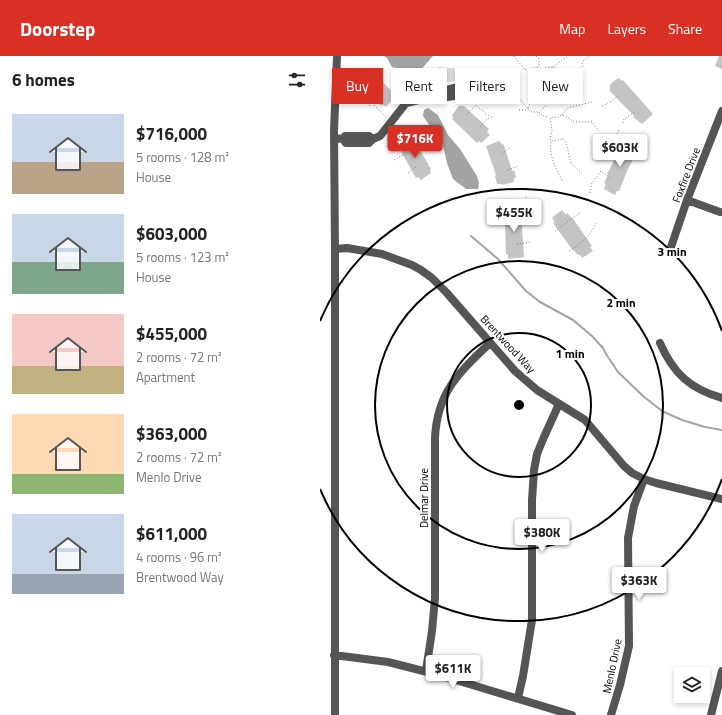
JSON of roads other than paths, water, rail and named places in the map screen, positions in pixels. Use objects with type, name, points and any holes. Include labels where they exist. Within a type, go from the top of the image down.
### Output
[{"type":"street","points":[[334,715],[334,138],[337,56]]},
{"type":"street","points":[[334,138],[343,139],[346,143],[369,143],[373,139],[380,136],[406,103],[440,95],[446,90],[455,88]]},
{"type":"street","name":"Foxfire Drive","points":[[671,247],[687,200],[720,124],[722,111]]},
{"type":"street","points":[[687,200],[720,212]]},
{"type":"street","name":"Brentwood Way","points":[[335,249],[347,248],[382,254],[412,265],[421,270],[432,278],[446,292],[490,343],[526,381],[559,404],[586,420],[624,466],[632,473],[644,479],[722,498]]},
{"type":"street","name":"Delmar Drive","points":[[426,672],[435,598],[436,418],[442,401],[453,382],[464,368],[490,343]]},
{"type":"street","points":[[660,343],[667,359],[684,378],[702,391],[722,398]]},
{"type":"street","points":[[518,698],[532,620],[532,500],[534,470],[544,436],[559,404]]},
{"type":"street","name":"Menlo Drive","points":[[611,715],[629,646],[628,538],[634,506],[644,479]]},
{"type":"street","points":[[334,655],[388,662],[518,698],[572,715]]},
{"type":"street","points":[[711,715],[722,671]]},
{"type":"waterway","points":[[471,236],[498,259],[526,291],[540,302],[573,320],[592,336],[603,348],[618,372],[643,396],[662,411],[682,420],[705,427],[722,430]]}]
